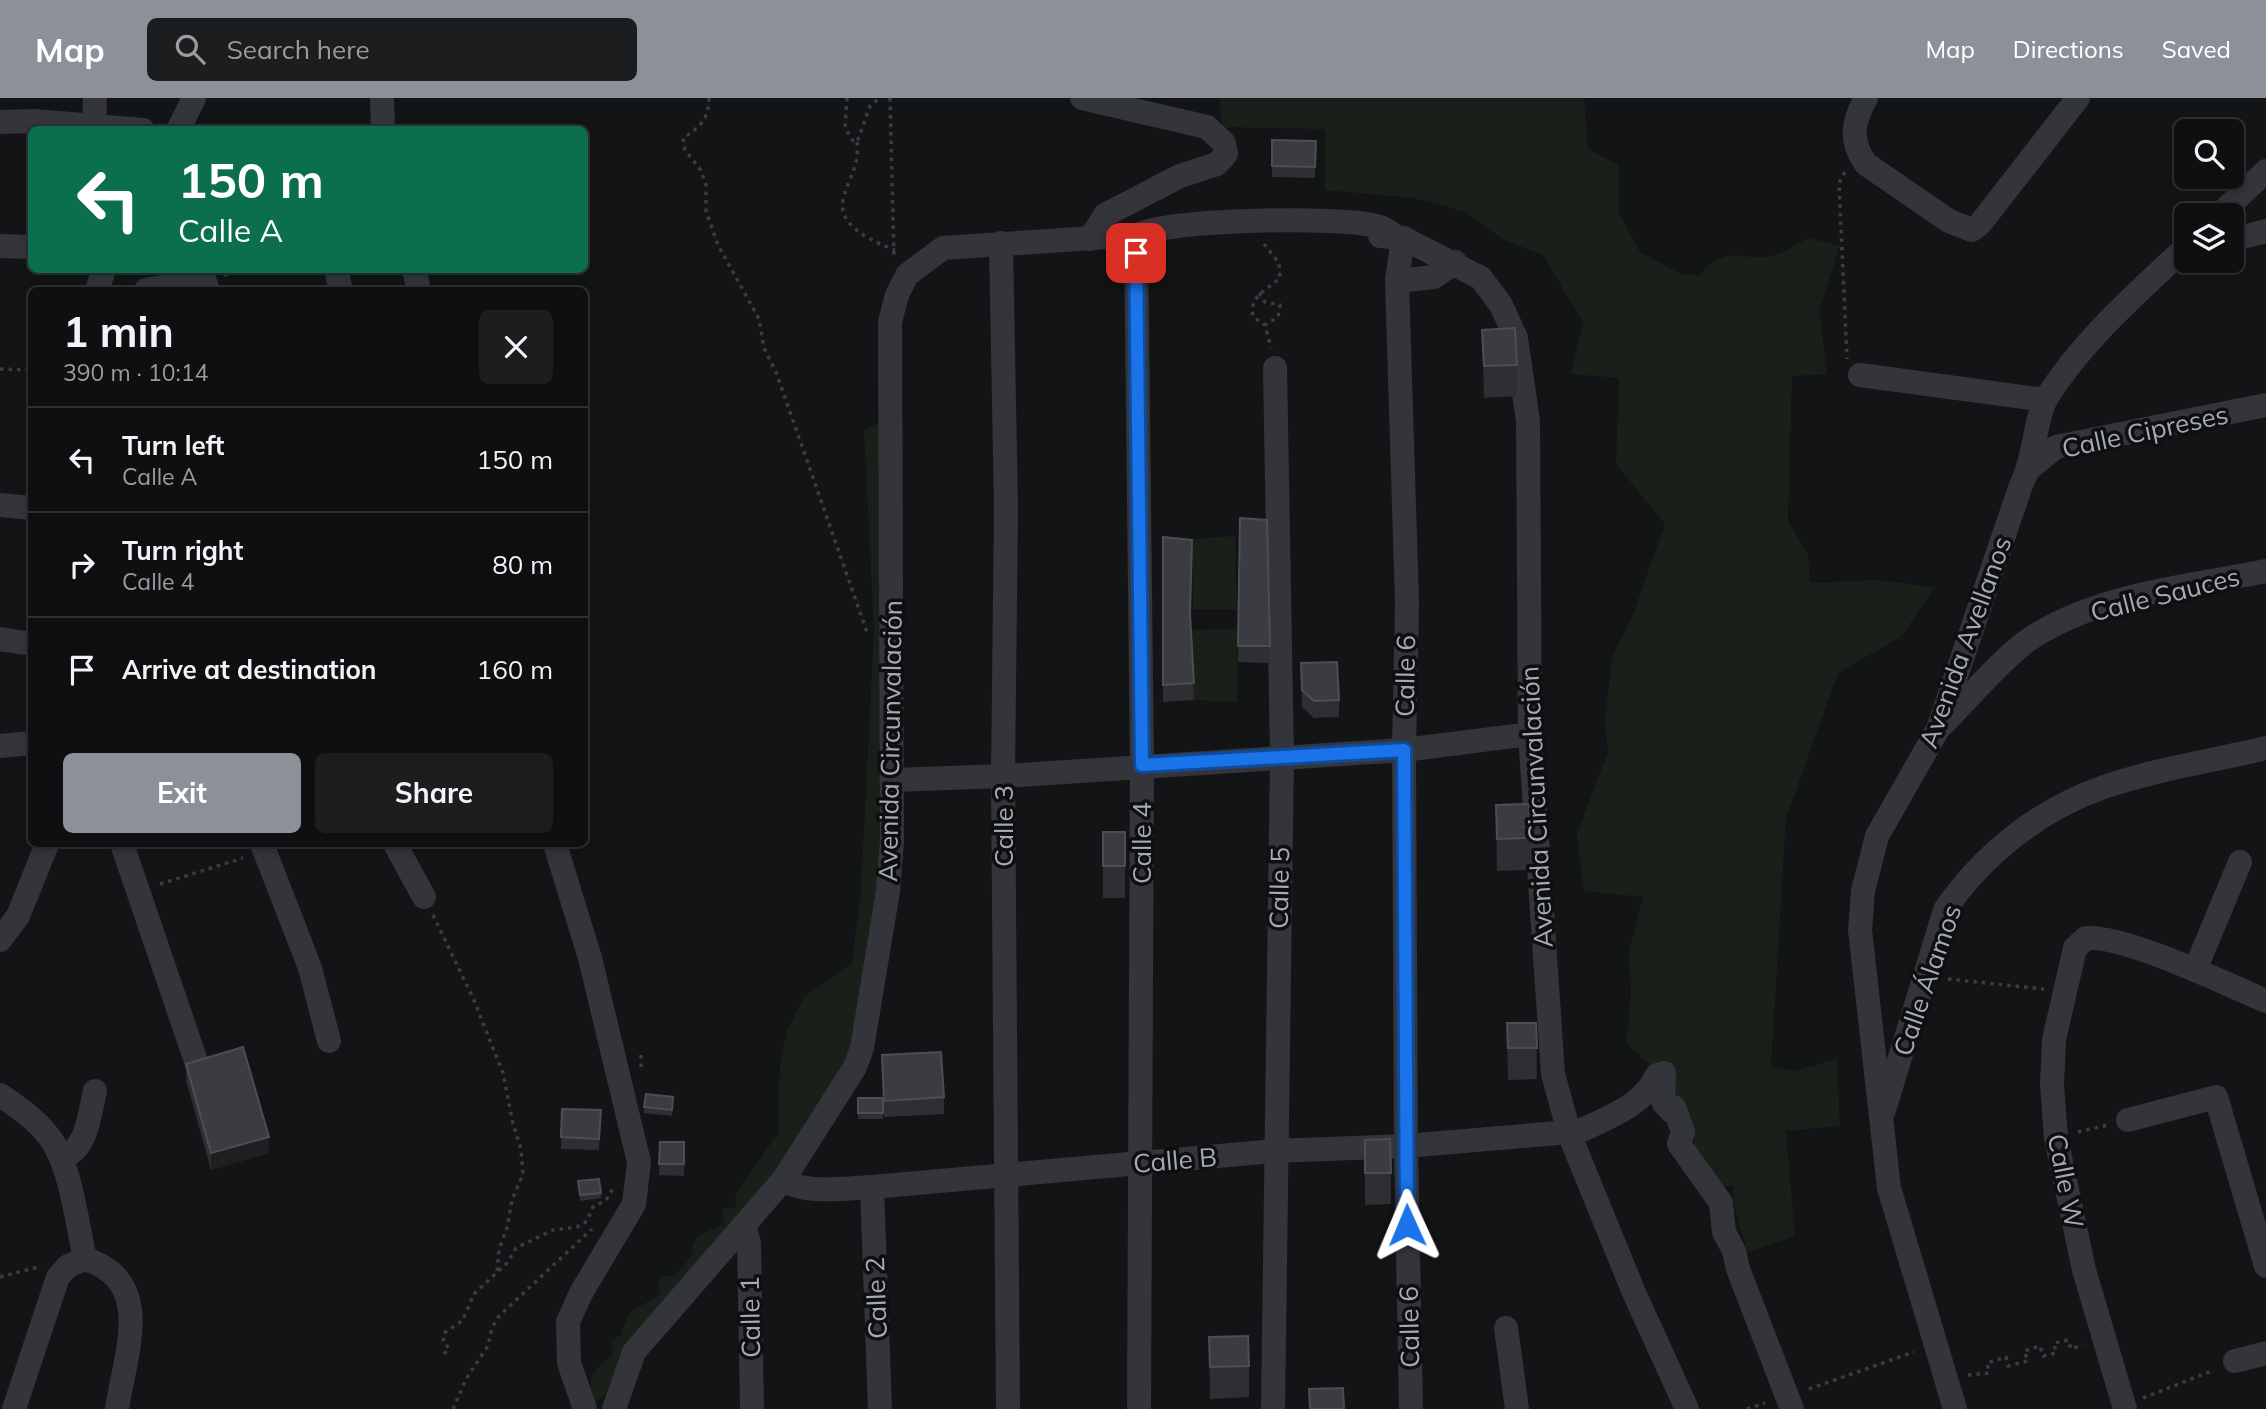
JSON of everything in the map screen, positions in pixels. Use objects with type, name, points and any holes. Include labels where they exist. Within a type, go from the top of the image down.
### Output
[{"type":"street","points":[[94,125],[95,98]]},
{"type":"street","points":[[180,126],[194,98]]},
{"type":"street","points":[[382,98],[383,126]]},
{"type":"street","points":[[1082,98],[1207,127],[1224,143],[1226,154],[1217,164],[1180,176],[1105,215],[1090,239]]},
{"type":"street","points":[[1866,98],[1853,130],[1859,155],[1874,172],[1949,221],[1972,230],[1980,224],[2078,98]]},
{"type":"street","points":[[0,121],[104,126]]},
{"type":"street","points":[[2232,203],[2266,171]]},
{"type":"street","name":"Avenida Circunvalación","points":[[614,1409],[634,1352],[784,1179],[855,1067],[862,1048],[888,891],[893,779],[890,321],[897,295],[907,275],[926,258],[943,248],[1137,235],[1157,240],[1306,230],[1399,237],[1455,262],[1481,278],[1501,305],[1516,338],[1524,377],[1528,421],[1530,734],[1548,1034],[1553,1074],[1569,1134],[1635,1295],[1687,1409]]},
{"type":"street","points":[[2244,237],[2266,232]]},
{"type":"street","name":"Calle 4","points":[[1137,235],[1142,765],[1139,1409]]},
{"type":"street","name":"Calle 6","points":[[1399,237],[1397,281],[1407,603],[1404,750],[1406,1146],[1411,1409]]},
{"type":"street","name":"Calle 3","points":[[1000,243],[1006,509],[1003,776],[1007,1409]]},
{"type":"street","points":[[0,246],[28,247]]},
{"type":"street","name":"Avenida Avellanos","points":[[1955,1409],[1889,1188],[1861,953],[1863,891],[1877,835],[1938,729],[2021,485],[2030,468],[2045,400],[2115,312],[2174,259]]},
{"type":"street","points":[[1397,281],[1434,277],[1455,262]]},
{"type":"street","points":[[182,287],[206,285]]},
{"type":"street","name":"Calle 5","points":[[1273,1409],[1282,757],[1275,368]]},
{"type":"street","points":[[1860,375],[2045,400]]},
{"type":"street","name":"Calle Cipreses","points":[[2030,468],[2056,447],[2266,405]]},
{"type":"street","points":[[0,505],[28,508]]},
{"type":"street","name":"Calle Sauces","points":[[1938,729],[2026,642],[2064,621],[2102,605],[2266,570]]},
{"type":"street","points":[[0,639],[28,643]]},
{"type":"street","points":[[893,779],[1003,776],[1404,750],[1530,734]]},
{"type":"street","points":[[0,746],[28,743]]},
{"type":"street","name":"Calle Álamos","points":[[1881,1121],[1945,910],[1963,883],[2000,847],[2043,817],[2103,787],[2266,748]]},
{"type":"street","points":[[0,940],[18,916],[46,847]]},
{"type":"street","points":[[123,847],[197,1064]]},
{"type":"street","points":[[263,847],[306,956],[329,1041]]},
{"type":"street","points":[[397,847],[424,897]]},
{"type":"street","points":[[556,847],[621,1080],[633,1130],[639,1178],[634,1204],[581,1293],[568,1322],[569,1363],[585,1409]]},
{"type":"street","points":[[2240,862],[2195,971],[2266,1001]]},
{"type":"street","name":"Calle W","points":[[2124,1407],[2102,1339],[2056,1138],[2052,1086],[2054,1040],[2075,948],[2086,938],[2096,937],[2195,971]]},
{"type":"street","points":[[1569,1134],[1636,1102],[1651,1089],[1657,1075],[1664,1073],[1663,1102],[1671,1111],[1674,1107],[1677,1122],[1683,1132],[1679,1144],[1721,1203],[1724,1233],[1734,1251],[1738,1269],[1789,1403]]},
{"type":"street","points":[[61,1158],[77,1149],[82,1141],[95,1091]]},
{"type":"street","points":[[0,1095],[41,1127],[61,1158],[75,1265],[49,1301],[14,1409]]},
{"type":"street","points":[[2128,1120],[2216,1097],[2264,1253]]},
{"type":"street","name":"Calle B","points":[[784,1179],[800,1186],[821,1189],[872,1187],[1275,1151],[1406,1146],[1569,1134]]},
{"type":"street","name":"Calle 2","points":[[872,1187],[880,1409]]},
{"type":"street","name":"Calle 1","points":[[744,1226],[749,1244],[752,1409]]},
{"type":"street","points":[[75,1265],[114,1276],[130,1301],[131,1335],[117,1409]]},
{"type":"street","points":[[1506,1328],[1517,1409]]},
{"type":"street","points":[[2235,1361],[2266,1353]]},
{"type":"path","points":[[709,98],[706,118],[696,130],[683,138],[685,150],[700,169],[706,185],[706,211],[718,245],[759,318],[764,348],[776,372],[870,642]]},
{"type":"path","points":[[847,98],[845,127],[852,140],[857,142]]},
{"type":"path","points":[[879,98],[870,106],[857,142],[859,157],[843,201],[844,215],[855,230],[895,250]]},
{"type":"path","points":[[890,98],[894,261]]},
{"type":"path","points":[[1859,155],[1839,183],[1848,373],[1860,375]]},
{"type":"path","points":[[1259,293],[1265,302],[1280,305],[1278,317],[1265,325],[1253,317],[1252,302],[1259,293],[1280,278],[1279,263],[1264,244]]},
{"type":"path","points":[[0,369],[28,370]]},
{"type":"path","points":[[138,891],[263,847]]},
{"type":"path","points":[[424,897],[473,998],[498,1061],[521,1149],[523,1174],[512,1200],[507,1228],[499,1249],[497,1272]]},
{"type":"path","points":[[1924,977],[2064,990]]},
{"type":"path","points":[[640,1077],[641,1050]]},
{"type":"path","points":[[2056,1138],[2128,1120]]},
{"type":"path","points":[[444,1354],[449,1348],[443,1342],[444,1333],[462,1321],[474,1294],[497,1272],[516,1248],[553,1230],[577,1227],[587,1221],[593,1207],[606,1200],[610,1189],[639,1178]]},
{"type":"path","points":[[453,1409],[466,1379],[488,1346],[492,1328],[499,1316],[587,1232],[610,1221],[621,1226]]},
{"type":"path","points":[[0,1277],[46,1265],[75,1265]]},
{"type":"path","points":[[1946,1378],[1989,1373],[1987,1363],[2006,1357],[2008,1366],[2028,1361],[2024,1351],[2040,1346],[2043,1356],[2056,1353],[2054,1343],[2068,1340],[2071,1349],[2102,1339]]},
{"type":"path","points":[[1747,1409],[1789,1403],[1937,1344]]},
{"type":"path","points":[[2124,1407],[2235,1361]]},
{"type":"shaded area","points":[[1219,98],[1584,98],[1588,149],[1619,165],[1619,213],[1640,252],[1679,273],[1699,276],[1720,259],[1729,256],[1768,257],[1808,238],[1840,246],[1819,311],[1827,374],[1792,376],[1788,521],[1808,554],[1810,583],[1875,580],[1935,587],[1901,637],[1838,673],[1786,818],[1771,1066],[1793,1071],[1837,1059],[1840,1126],[1786,1131],[1795,1236],[1747,1252],[1734,1205],[1733,1186],[1721,1187],[1695,1151],[1694,1140],[1664,1067],[1649,1064],[1626,1043],[1631,996],[1629,951],[1643,897],[1584,891],[1577,834],[1608,752],[1605,719],[1613,654],[1631,620],[1665,524],[1616,464],[1619,378],[1571,374],[1583,323],[1543,255],[1504,240],[1465,212],[1414,198],[1325,190],[1325,129],[1223,127]]},
{"type":"shaded area","points":[[886,421],[883,876],[853,1049],[769,1183],[626,1344],[605,1395],[594,1403],[591,1379],[596,1370],[613,1354],[610,1341],[621,1335],[624,1324],[636,1308],[660,1293],[659,1280],[664,1276],[675,1275],[692,1256],[693,1244],[698,1236],[724,1224],[722,1209],[736,1207],[735,1195],[778,1133],[780,1062],[787,1031],[804,997],[852,963],[861,888],[874,632],[864,429]]},
{"type":"shaded area","points":[[1235,536],[1237,610],[1193,609],[1192,539]]},
{"type":"shaded area","points":[[1237,629],[1237,702],[1194,700],[1190,630]]},
{"type":"building","points":[[1272,140],[1316,141],[1315,167],[1272,166]]},
{"type":"building","points":[[1515,328],[1517,365],[1484,366],[1482,330]]},
{"type":"building","points":[[1240,518],[1267,520],[1270,646],[1238,646]]},
{"type":"building","points":[[1163,537],[1192,540],[1190,614],[1194,683],[1163,685]]},
{"type":"building","points":[[1337,662],[1339,700],[1314,701],[1302,690],[1301,663]]},
{"type":"building","points":[[1529,804],[1530,838],[1497,839],[1496,805]]},
{"type":"building","points":[[1103,832],[1125,832],[1125,866],[1103,866]]},
{"type":"building","points":[[1507,1023],[1536,1023],[1537,1048],[1508,1048]]},
{"type":"building","points":[[243,1047],[269,1137],[211,1153],[186,1064]]},
{"type":"building","points":[[941,1052],[944,1097],[884,1101],[882,1055]]},
{"type":"building","points":[[646,1094],[673,1097],[672,1110],[644,1107]]},
{"type":"building","points":[[858,1098],[883,1098],[883,1113],[858,1113]]},
{"type":"building","points":[[562,1109],[601,1110],[599,1139],[561,1137]]},
{"type":"building","points":[[1390,1139],[1391,1173],[1365,1173],[1365,1140]]},
{"type":"building","points":[[660,1142],[684,1142],[684,1164],[659,1164]]},
{"type":"building","points":[[599,1179],[601,1193],[580,1195],[578,1181]]},
{"type":"building","points":[[1248,1336],[1249,1366],[1210,1367],[1209,1337]]},
{"type":"building","points":[[1343,1388],[1344,1409],[1310,1409],[1309,1389]]},
{"type":"route","points":[[1136,253],[1142,765],[1404,750],[1407,1225]]}]
